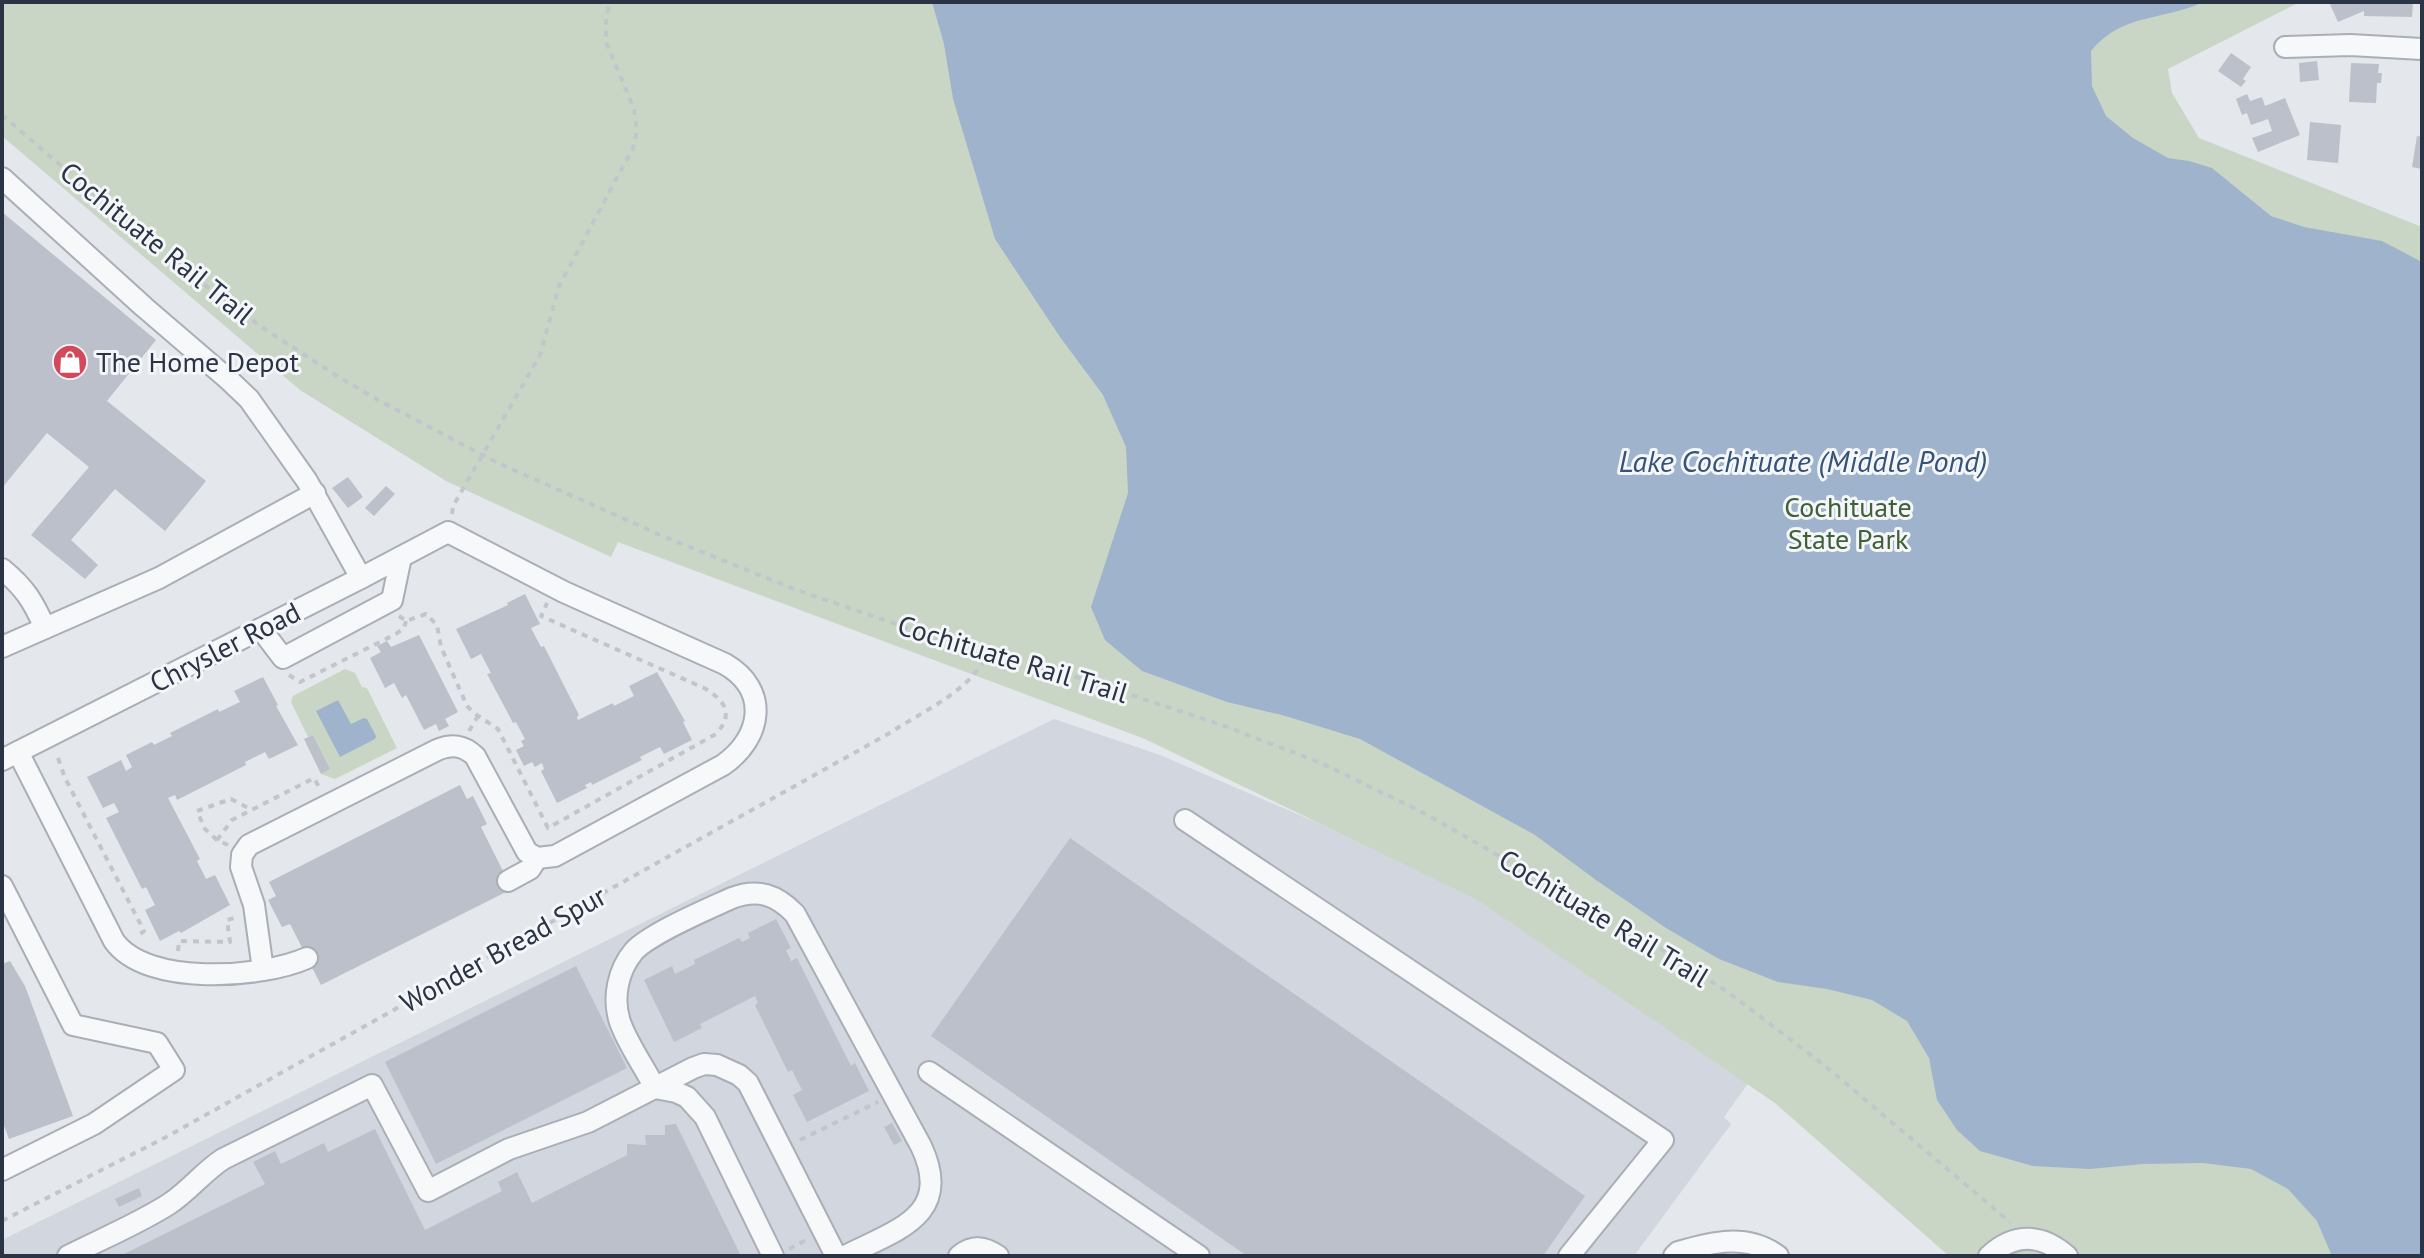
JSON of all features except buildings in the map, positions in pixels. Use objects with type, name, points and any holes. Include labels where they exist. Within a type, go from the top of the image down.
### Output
[{"type":"street","points":[[2285,47],[2350,45],[2422,49]]},
{"type":"street","points":[[2,178],[239,389],[259,411],[315,493],[361,578]]},
{"type":"street","points":[[2,647],[159,578],[315,493]]},
{"type":"street","points":[[263,970],[254,905],[240,861],[245,849],[437,750],[461,747],[475,756],[523,848],[537,858],[548,858],[566,852],[723,765],[738,754],[749,740],[755,712],[752,691],[741,676],[725,664],[547,584],[448,532]]},
{"type":"street","name":"Chrysler Road","points":[[10,756],[448,532]]},
{"type":"street","points":[[261,629],[283,658],[392,600],[401,557]]},
{"type":"street","points":[[2,569],[30,596],[45,628]]},
{"type":"street","points":[[10,756],[114,941],[124,952],[151,966],[181,972],[263,970],[307,958]]},
{"type":"street","points":[[1185,820],[1663,1140],[1569,1256]]},
{"type":"street","points":[[508,881],[530,869],[537,858]]},
{"type":"street","points":[[2,886],[73,1025],[157,1043],[174,1070],[94,1124],[2,1170]]},
{"type":"street","points":[[655,1088],[620,1021],[617,996],[622,971],[635,951],[652,938],[732,898],[744,893],[778,898],[795,914],[928,1160],[932,1174],[929,1200],[923,1209],[903,1226],[845,1256]]},
{"type":"street","points":[[68,1256],[161,1209],[223,1159],[372,1085],[428,1191],[509,1149],[588,1122],[704,1064],[717,1065],[748,1083],[836,1256]]},
{"type":"street","points":[[929,1072],[1199,1256]]},
{"type":"street","points":[[655,1088],[687,1097],[705,1117],[781,1253]]},
{"type":"street","points":[[1989,1256],[2004,1245],[2029,1237],[2043,1239],[2067,1256]]},
{"type":"street","points":[[1674,1256],[1690,1248],[1725,1241],[1751,1242],[1778,1256]]},
{"type":"street","points":[[959,1256],[982,1247],[998,1256]]},
{"type":"path","points":[[448,532],[453,506],[540,355],[559,286],[633,148],[637,131],[634,109],[606,42],[610,2]]},
{"type":"path","name":"Cochituate Rail Trail","points":[[2,115],[170,259],[263,328],[347,382],[483,455],[732,565],[906,628],[1121,691],[1257,738],[1355,779],[1426,814],[1663,950],[1729,993],[1824,1065],[2012,1226]]},
{"type":"path","points":[[406,621],[426,614],[437,625],[441,647],[467,706],[498,729],[548,828],[716,734],[723,726],[725,707],[720,698],[704,688],[541,616],[547,600]]},
{"type":"path","points":[[401,608],[397,613],[406,621]]},
{"type":"path","points":[[284,672],[300,682],[396,634],[404,628],[406,621]]},
{"type":"path","name":"Wonder Bread Spur","points":[[2,1221],[168,1136],[888,734],[961,687],[981,668],[988,654]]},
{"type":"path","points":[[217,840],[205,829],[197,811],[231,799],[252,810]]},
{"type":"path","points":[[792,1144],[893,1095]]},
{"type":"path","points":[[781,1253],[823,1230]]},
{"type":"shaded area","points":[[1054,719],[1160,755],[1441,876],[1587,958],[1755,1074],[1724,1117],[1731,1124],[1634,1256],[2,1256],[2,1240]]},
{"type":"green space","name":"Lake Cochituate (Middle Pond)","points":[[2,2],[2300,2],[2168,69],[2172,93],[2199,138],[2422,227],[2422,1256],[1949,1256],[1775,1103],[1476,899],[1145,739],[618,542],[611,557],[446,481],[300,390],[2,136]]},
{"type":"green space","points":[[345,669],[355,673],[362,687],[367,688],[397,748],[335,779],[321,774],[330,769],[313,735],[308,737],[291,702],[293,696]]},
{"type":"water","name":"Lake Cochituate (Middle Pond)","points":[[932,2],[2203,2],[2129,24],[2103,39],[2091,51],[2092,86],[2106,116],[2133,138],[2168,158],[2212,168],[2271,216],[2304,227],[2382,241],[2422,262],[2422,1256],[2332,1256],[2317,1221],[2288,1189],[2251,1169],[2203,1163],[2090,1169],[2033,1166],[1980,1151],[1957,1130],[1937,1100],[1929,1058],[1907,1021],[1872,1000],[1778,982],[1719,959],[1666,928],[1535,835],[1360,739],[1227,702],[1142,671],[1105,640],[1091,607],[1128,493],[1126,447],[1103,395],[995,239],[953,99],[944,44]]},
{"type":"water","points":[[338,700],[351,724],[367,719],[376,736],[340,757],[316,711]]},
{"type":"place","name":"The Home Depot","points":[[70,362]]},
{"type":"park label","name":"Cochituate State Park","points":[[1848,523]]}]
